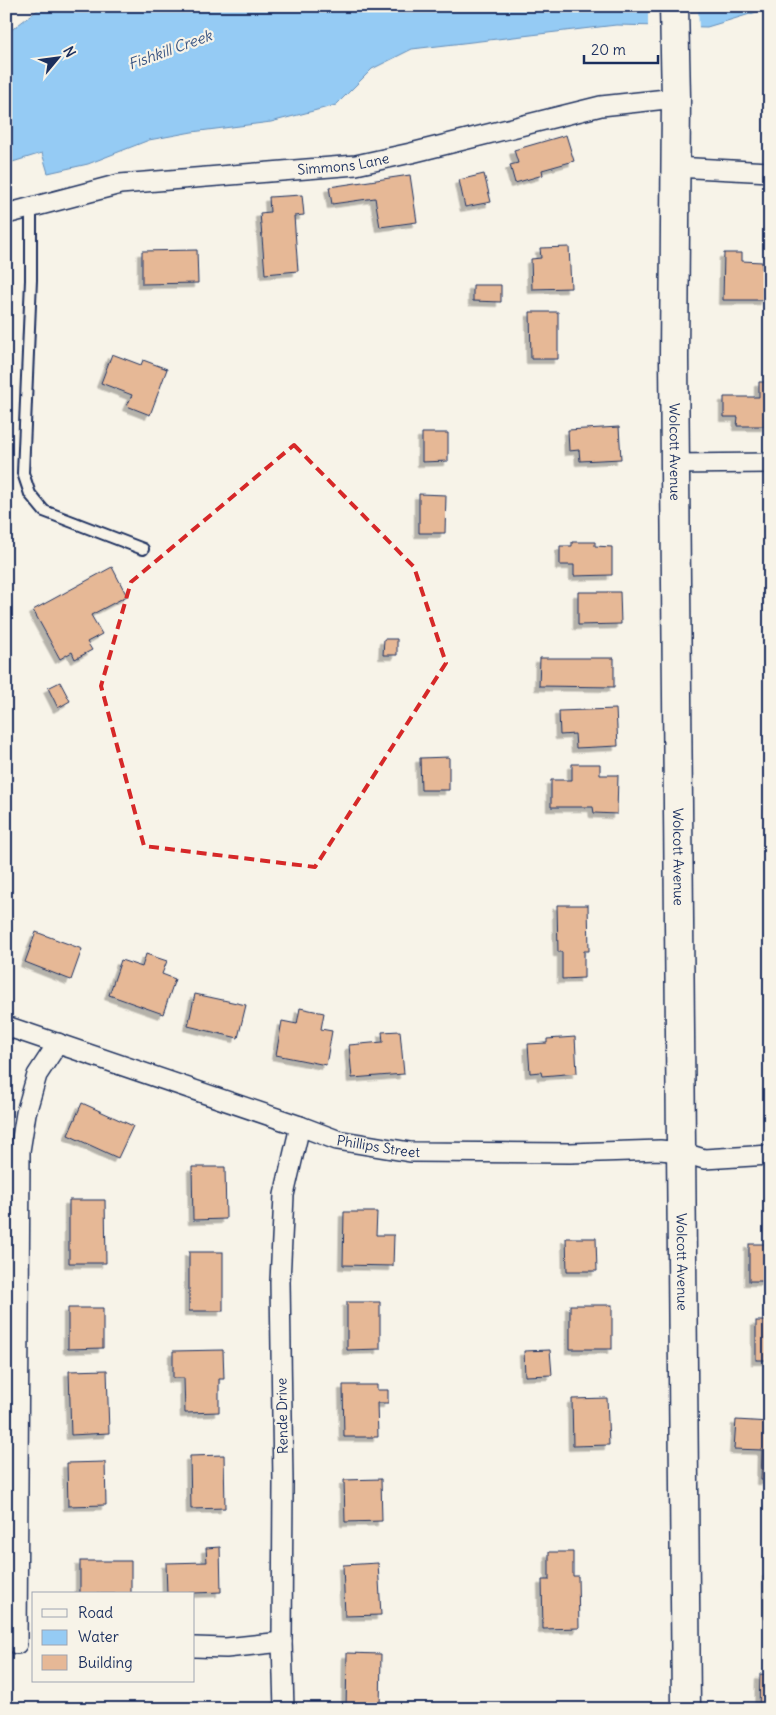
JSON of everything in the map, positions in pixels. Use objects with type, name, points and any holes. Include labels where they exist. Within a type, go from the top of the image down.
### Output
[{"type":"main road","name":"Wolcott Avenue","points":[[674,6],[676,88],[674,348],[686,1709]]},
{"type":"street","name":"Simmons Lane","points":[[8,214],[120,184],[356,165],[676,88]]},
{"type":"street","points":[[675,166],[770,172]]},
{"type":"street","points":[[675,464],[770,463]]},
{"type":"street","name":"Phillips Street","points":[[6,1026],[337,1140],[410,1152],[660,1150],[681,1152],[704,1159],[770,1155]]},
{"type":"street","points":[[19,1644],[20,1151],[26,1113],[37,1074],[58,1043]]},
{"type":"street","name":"Rende Drive","points":[[284,1709],[280,1282],[284,1195],[300,1126]]},
{"type":"street","points":[[195,1647],[226,1648],[282,1642]]},
{"type":"lane","points":[[31,207],[31,289],[23,473],[30,494],[44,511],[143,549]]},
{"type":"highlighted area","points":[[294,445],[414,567],[446,663],[315,867],[144,846],[101,686],[131,582]]},
{"type":"water","name":"Fishkill Creek","points":[[43,6],[770,6],[770,8],[707,27],[616,25],[412,49],[372,69],[336,105],[271,122],[192,132],[149,140],[88,164],[48,173],[42,153],[6,164],[6,50],[8,49],[6,34]]},
{"type":"pier","points":[[648,6],[698,6],[699,29],[648,28]]},
{"type":"building","points":[[566,135],[574,161],[542,170],[543,175],[515,183],[510,165],[518,163],[514,150]]},
{"type":"building","points":[[484,174],[491,202],[465,207],[459,180]]},
{"type":"building","points":[[410,175],[417,222],[380,227],[375,198],[332,204],[329,187]]},
{"type":"building","points":[[302,195],[304,215],[294,216],[298,271],[265,274],[260,213],[270,212],[269,197]]},
{"type":"building","points":[[569,247],[571,288],[532,289],[531,259],[541,258],[540,248]]},
{"type":"building","points":[[197,250],[198,283],[142,284],[142,251]]},
{"type":"building","points":[[724,253],[742,253],[742,261],[762,262],[762,270],[770,270],[770,296],[765,296],[765,300],[723,300]]},
{"type":"building","points":[[473,285],[501,285],[501,302],[473,301]]},
{"type":"building","points":[[530,312],[558,312],[558,359],[531,359]]},
{"type":"building","points":[[112,354],[141,365],[143,360],[167,369],[150,415],[127,406],[132,395],[101,383]]},
{"type":"building","points":[[759,382],[770,382],[770,420],[766,420],[766,426],[737,426],[738,417],[724,417],[724,397],[759,397]]},
{"type":"building","points":[[619,427],[621,459],[580,461],[579,450],[569,451],[568,430]]},
{"type":"building","points":[[422,433],[448,433],[448,461],[422,462]]},
{"type":"building","points":[[419,494],[446,495],[445,533],[419,533]]},
{"type":"building","points":[[572,542],[595,542],[595,546],[612,547],[612,575],[574,576],[574,565],[560,565],[560,546],[572,546]]},
{"type":"building","points":[[112,567],[127,596],[91,615],[102,634],[87,642],[92,650],[75,659],[72,652],[60,659],[33,610]]},
{"type":"building","points":[[578,592],[620,592],[621,624],[578,625]]},
{"type":"building","points":[[384,639],[397,639],[397,655],[383,655]]},
{"type":"building","points":[[540,658],[614,658],[614,687],[539,686]]},
{"type":"building","points":[[60,682],[70,701],[58,708],[48,688]]},
{"type":"building","points":[[616,709],[618,746],[576,748],[575,734],[560,735],[559,711]]},
{"type":"building","points":[[449,757],[449,790],[421,790],[420,758]]},
{"type":"building","points":[[572,764],[600,764],[600,775],[618,775],[617,814],[594,813],[593,807],[551,807],[551,780],[572,780]]},
{"type":"building","points":[[557,905],[588,905],[589,951],[584,951],[584,978],[562,979],[562,952],[558,952]]},
{"type":"building","points":[[36,932],[82,949],[71,980],[25,962]]},
{"type":"building","points":[[146,954],[167,961],[162,974],[175,979],[163,1014],[109,995],[121,960],[142,967]]},
{"type":"building","points":[[195,994],[246,1005],[238,1038],[188,1026]]},
{"type":"building","points":[[300,1008],[324,1013],[321,1029],[332,1031],[326,1065],[276,1055],[282,1021],[297,1024]]},
{"type":"building","points":[[400,1031],[404,1074],[352,1078],[349,1045],[383,1042],[382,1032]]},
{"type":"building","points":[[575,1037],[577,1073],[542,1076],[541,1072],[530,1073],[528,1044],[547,1043],[547,1039]]},
{"type":"building","points":[[82,1103],[133,1126],[118,1158],[68,1135]]},
{"type":"building","points":[[192,1167],[225,1167],[226,1219],[193,1220]]},
{"type":"building","points":[[69,1200],[105,1200],[106,1263],[69,1263]]},
{"type":"building","points":[[344,1212],[377,1212],[376,1235],[394,1235],[393,1266],[343,1265]]},
{"type":"building","points":[[566,1238],[596,1238],[597,1271],[567,1271]]},
{"type":"building","points":[[749,1244],[770,1244],[770,1281],[749,1281]]},
{"type":"building","points":[[189,1252],[223,1252],[223,1311],[189,1311]]},
{"type":"building","points":[[347,1302],[380,1302],[380,1349],[347,1350]]},
{"type":"building","points":[[570,1305],[612,1305],[612,1349],[570,1349]]},
{"type":"building","points":[[68,1308],[103,1308],[103,1348],[68,1349]]},
{"type":"building","points":[[756,1321],[770,1321],[770,1360],[756,1360]]},
{"type":"building","points":[[223,1350],[224,1379],[219,1379],[219,1412],[185,1413],[184,1378],[173,1378],[173,1351]]},
{"type":"building","points":[[550,1350],[552,1375],[525,1376],[524,1351]]},
{"type":"building","points":[[107,1370],[109,1433],[71,1435],[69,1371]]},
{"type":"building","points":[[343,1385],[377,1385],[377,1390],[388,1390],[388,1403],[377,1403],[378,1437],[344,1437]]},
{"type":"building","points":[[607,1398],[609,1445],[573,1446],[572,1399]]},
{"type":"building","points":[[736,1420],[770,1422],[770,1480],[761,1480],[762,1450],[734,1449]]},
{"type":"building","points":[[224,1455],[225,1508],[191,1509],[190,1456]]},
{"type":"building","points":[[105,1462],[106,1505],[68,1506],[67,1463]]},
{"type":"building","points":[[381,1479],[382,1521],[345,1522],[344,1480]]},
{"type":"building","points":[[220,1547],[221,1592],[167,1592],[166,1563],[207,1562],[206,1548]]},
{"type":"building","points":[[549,1552],[573,1552],[573,1576],[578,1576],[579,1628],[543,1629],[542,1580],[549,1580]]},
{"type":"building","points":[[80,1561],[131,1561],[131,1592],[80,1592]]},
{"type":"building","points":[[378,1563],[381,1615],[345,1616],[343,1565]]},
{"type":"building","points":[[767,1572],[770,1572],[770,1614],[768,1614]]},
{"type":"building","points":[[347,1653],[381,1654],[380,1709],[346,1709]]},
{"type":"building","points":[[760,1674],[770,1675],[770,1709],[759,1709]]},
{"type":"building","points":[[142,1707],[142,1709],[92,1709]]}]
